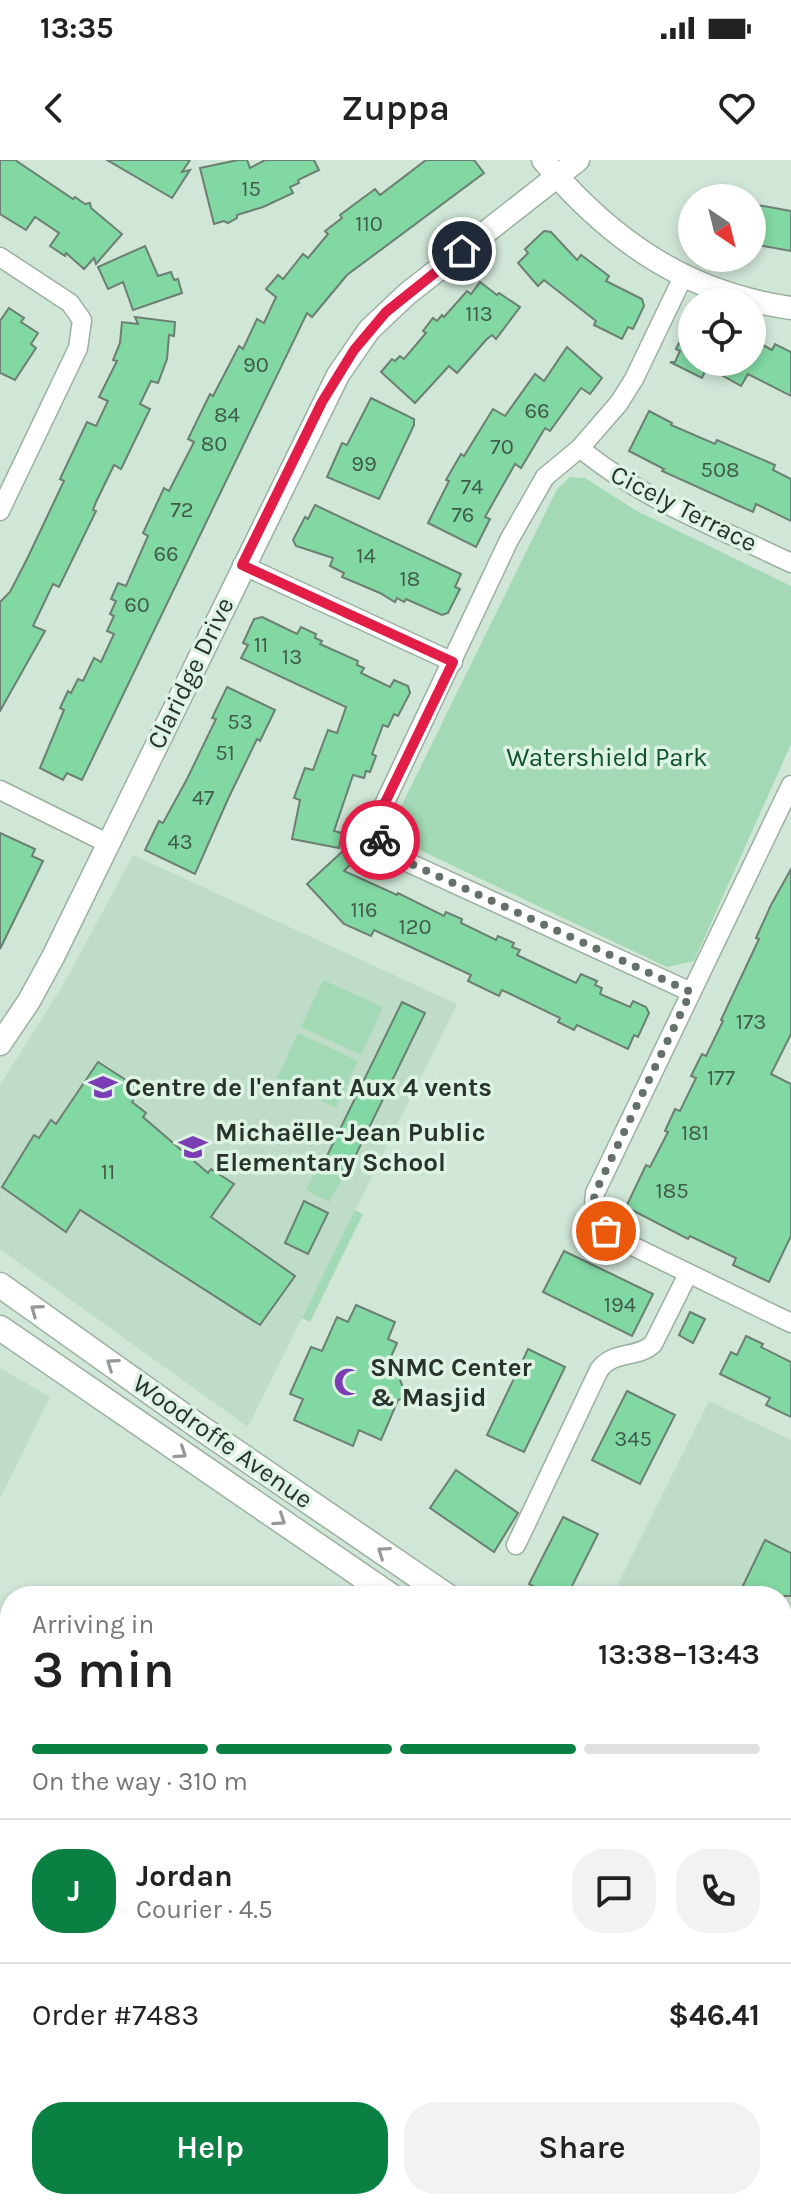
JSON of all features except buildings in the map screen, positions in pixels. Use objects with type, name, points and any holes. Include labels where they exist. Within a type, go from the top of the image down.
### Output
[{"type":"main road","name":"Woodroffe Avenue","points":[[0,1285],[198,1426],[432,1586]]},
{"type":"main road","name":"Woodroffe Avenue","points":[[0,1328],[376,1586]]},
{"type":"street","name":"Claridge Drive","points":[[0,1044],[53,957],[322,402],[369,330],[550,169],[578,160]]},
{"type":"street","points":[[550,169],[607,226],[657,263],[706,287],[791,308]]},
{"type":"street","points":[[0,257],[70,303],[82,320],[78,348],[0,511]]},
{"type":"street","points":[[683,277],[634,379],[602,425],[545,477],[509,540],[379,815],[377,833],[383,848],[394,856],[691,992]]},
{"type":"street","name":"Cicely Terrace","points":[[580,448],[601,466],[641,489],[791,563]]},
{"type":"street","points":[[242,565],[453,662]]},
{"type":"street","points":[[791,785],[784,817],[691,992],[595,1193],[593,1207],[596,1220],[606,1231],[791,1323]]},
{"type":"street","points":[[0,790],[107,843]]},
{"type":"street","points":[[516,1545],[599,1370],[614,1357],[643,1351],[653,1344],[688,1274]]},
{"type":"shaded area","name":"Michaëlle-Jean Public Elementary School","points":[[133,855],[457,1004],[248,1427],[0,1249],[0,1085],[65,982]]},
{"type":"shaded area","points":[[0,1368],[50,1397],[0,1499]]},
{"type":"shaded area","points":[[709,1401],[791,1440],[791,1586],[617,1586]]},
{"type":"green space","name":"Watershield Park","points":[[570,477],[585,478],[635,510],[791,586],[791,744],[694,961],[667,967],[394,835],[395,819],[557,489]]},
{"type":"green space","points":[[323,980],[383,1007],[361,1055],[301,1027]]},
{"type":"green space","points":[[298,1033],[358,1061],[336,1108],[276,1080]]},
{"type":"green space","points":[[320,1163],[344,1175],[329,1202],[306,1190]]},
{"type":"green space","points":[[355,1210],[363,1214],[310,1322],[302,1318]]},
{"type":"way so far","points":[[380,840],[383,848],[394,856],[691,992],[595,1193],[593,1207],[596,1220],[606,1231]]},
{"type":"place","name":"Centre de l'enfant Aux 4 vents","points":[[103,1087]]},
{"type":"place","name":"Michaëlle-Jean Public Elementary School","points":[[193,1147]]},
{"type":"place","name":"SNMC Center & Masjid","points":[[348,1382]]},
{"type":"route","points":[[380,840],[377,833],[379,815],[453,662],[242,565],[322,402],[354,350],[386,312],[462,251]]}]
